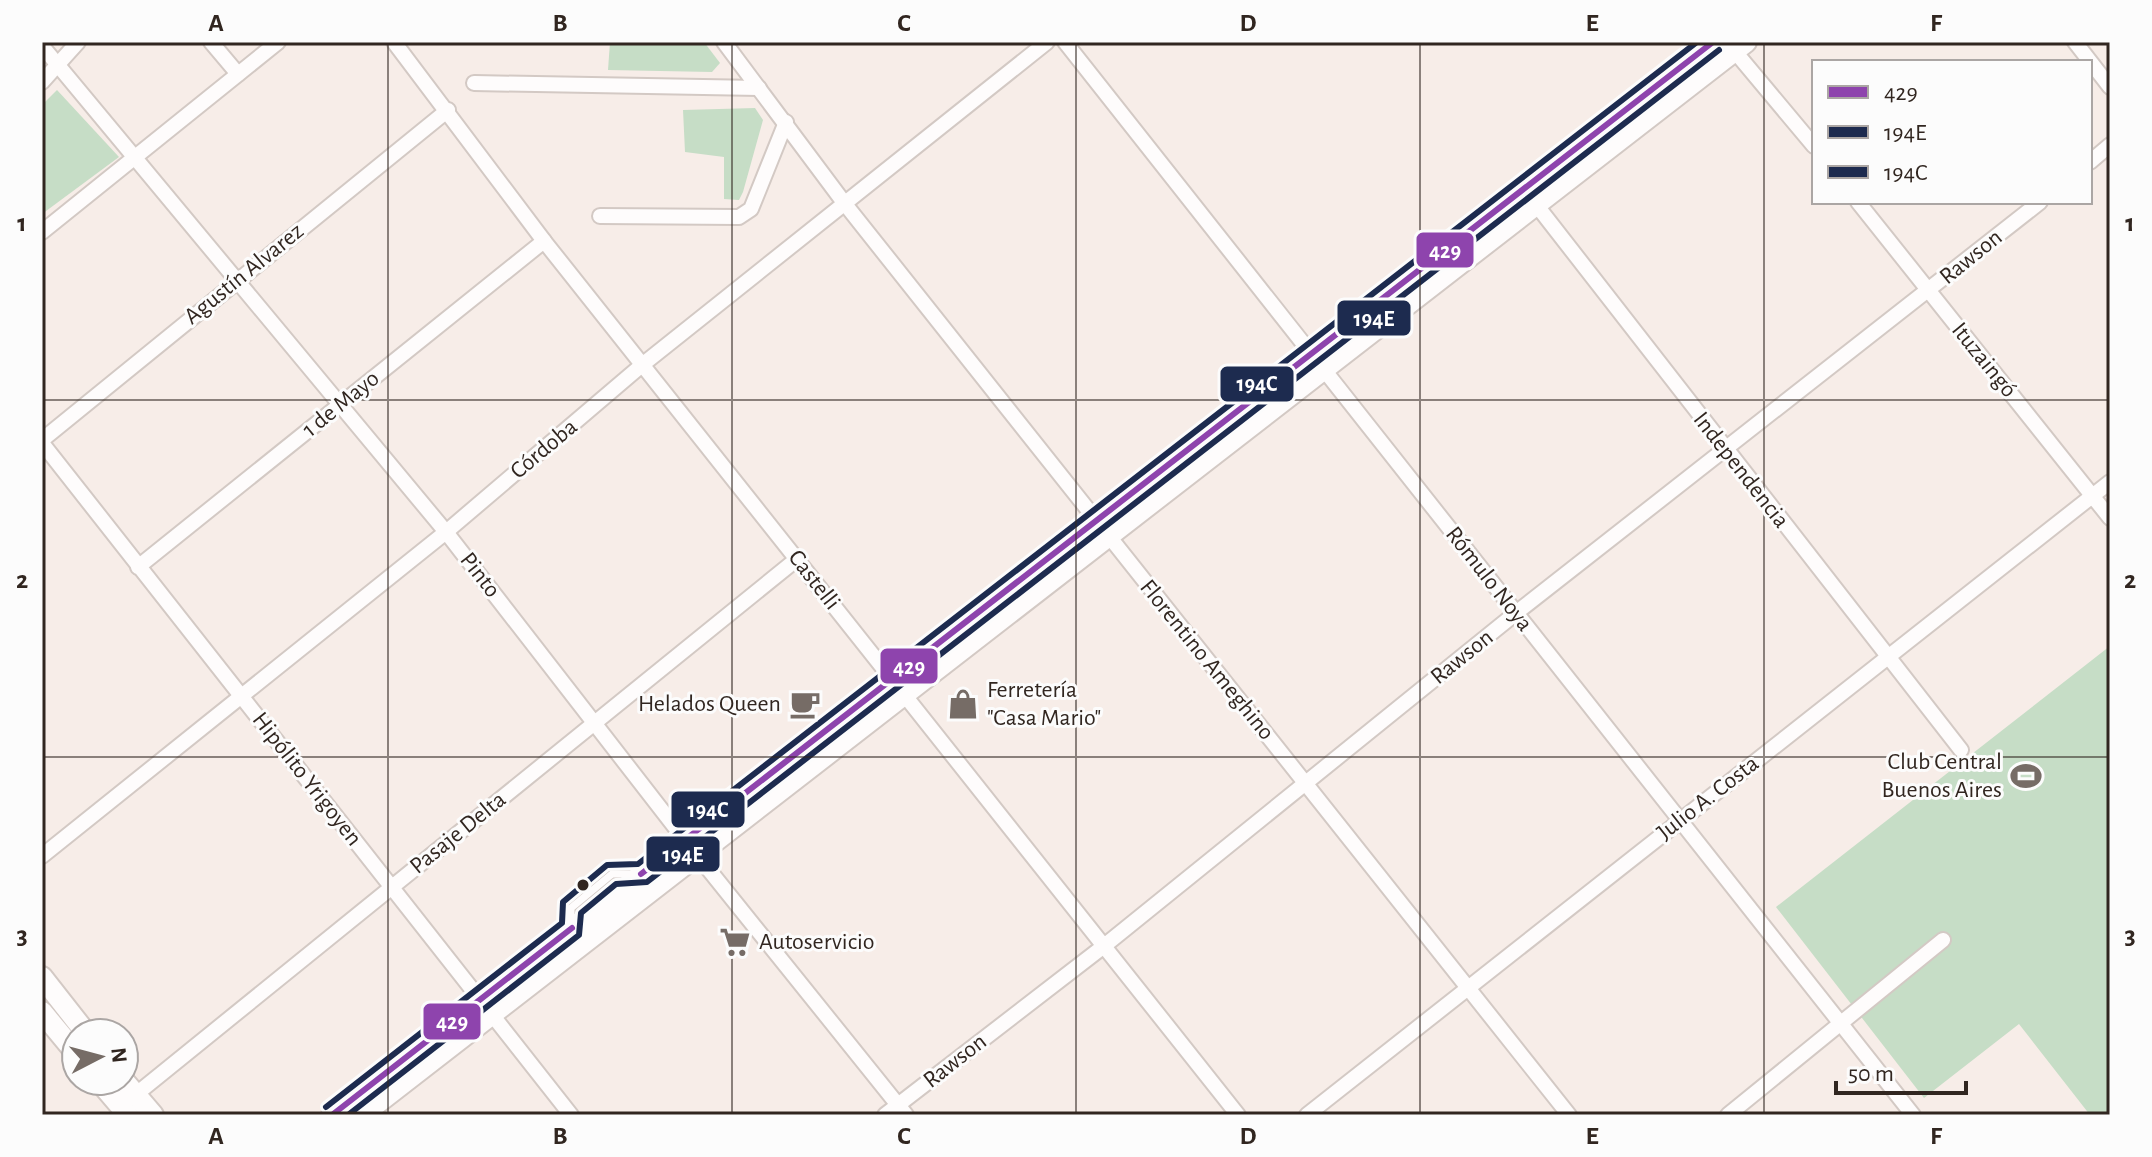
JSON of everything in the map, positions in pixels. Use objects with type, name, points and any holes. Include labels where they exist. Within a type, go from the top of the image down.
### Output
[{"type":"main road","points":[[1317,362],[1524,188],[1713,42]]},
{"type":"main road","points":[[332,1115],[486,1007],[1317,362],[1537,205],[1737,44]]},
{"type":"main road","points":[[362,1115],[572,928],[641,874],[691,848]]},
{"type":"main road","points":[[42,977],[73,1017]]},
{"type":"main road","points":[[42,1012],[60,1034]]},
{"type":"main road","points":[[127,1100],[153,1115]]},
{"type":"street","points":[[42,82],[78,42]]},
{"type":"street","points":[[211,42],[238,74]]},
{"type":"street","points":[[42,232],[278,42]]},
{"type":"street","name":"Castelli","points":[[394,42],[544,241],[1238,1115]]},
{"type":"street","name":"Florentino Ameghino","points":[[724,42],[845,204],[1569,1115]]},
{"type":"street","name":"Córdoba","points":[[42,856],[446,532],[642,365],[1047,42]]},
{"type":"street","name":"Rómulo Noya","points":[[1065,42],[1913,1115]]},
{"type":"street","points":[[2075,42],[2089,60]]},
{"type":"street","points":[[1737,44],[1812,143]]},
{"type":"street","name":"Pinto","points":[[42,46],[446,532],[691,848],[902,1110]]},
{"type":"street","points":[[2092,64],[2110,87]]},
{"type":"street","points":[[474,83],[759,88]]},
{"type":"street","name":"Agustín Alvarez","points":[[42,442],[448,110]]},
{"type":"street","points":[[600,216],[739,217],[751,209],[786,122]]},
{"type":"street","points":[[2092,160],[2110,145]]},
{"type":"street","name":"Independencia","points":[[1524,188],[1961,750]]},
{"type":"street","name":"Ituzaingó","points":[[1860,204],[2110,518]]},
{"type":"street","name":"Rawson","points":[[885,1115],[902,1110],[1516,613],[2038,204]]},
{"type":"street","name":"1 de Mayo","points":[[138,567],[544,241]]},
{"type":"street","name":"Hipólito Yrigoyen","points":[[42,442],[571,1115]]},
{"type":"street","name":"Julio A. Costa","points":[[1307,1115],[2110,482]]},
{"type":"street","name":"Pasaje Delta","points":[[127,1100],[797,559]]},
{"type":"street","points":[[1728,1115],[1943,940]]},
{"type":"green space","points":[[610,42],[704,42],[720,63],[712,72],[608,70]]},
{"type":"green space","points":[[57,90],[119,157],[42,214],[42,105]]},
{"type":"green space","points":[[755,108],[763,120],[743,192],[739,200],[724,199],[724,157],[685,152],[683,110]]},
{"type":"green space","name":"Club Central Buenos Aires","points":[[2110,646],[2110,1115],[2090,1115],[2019,1024],[1924,1098],[1776,907]]},
{"type":"transit line","name":"194C","points":[[326,1107],[562,923],[563,902],[607,865],[638,864],[1697,42]]},
{"type":"transit line","name":"429","points":[[641,874],[1713,42]]},
{"type":"transit line","name":"194E","points":[[348,1115],[579,935],[581,913],[616,884],[647,882],[1719,50]]},
{"type":"transit line","name":"429","points":[[332,1115],[572,928]]},
{"type":"place","name":"Helados Queen","points":[[805,704]]},
{"type":"place","name":"Ferretería \"Casa Mario\"","points":[[963,704]]},
{"type":"place","name":"Club Central Buenos Aires","points":[[2026,776]]},
{"type":"place","name":"Autoservicio","points":[[735,942]]}]
